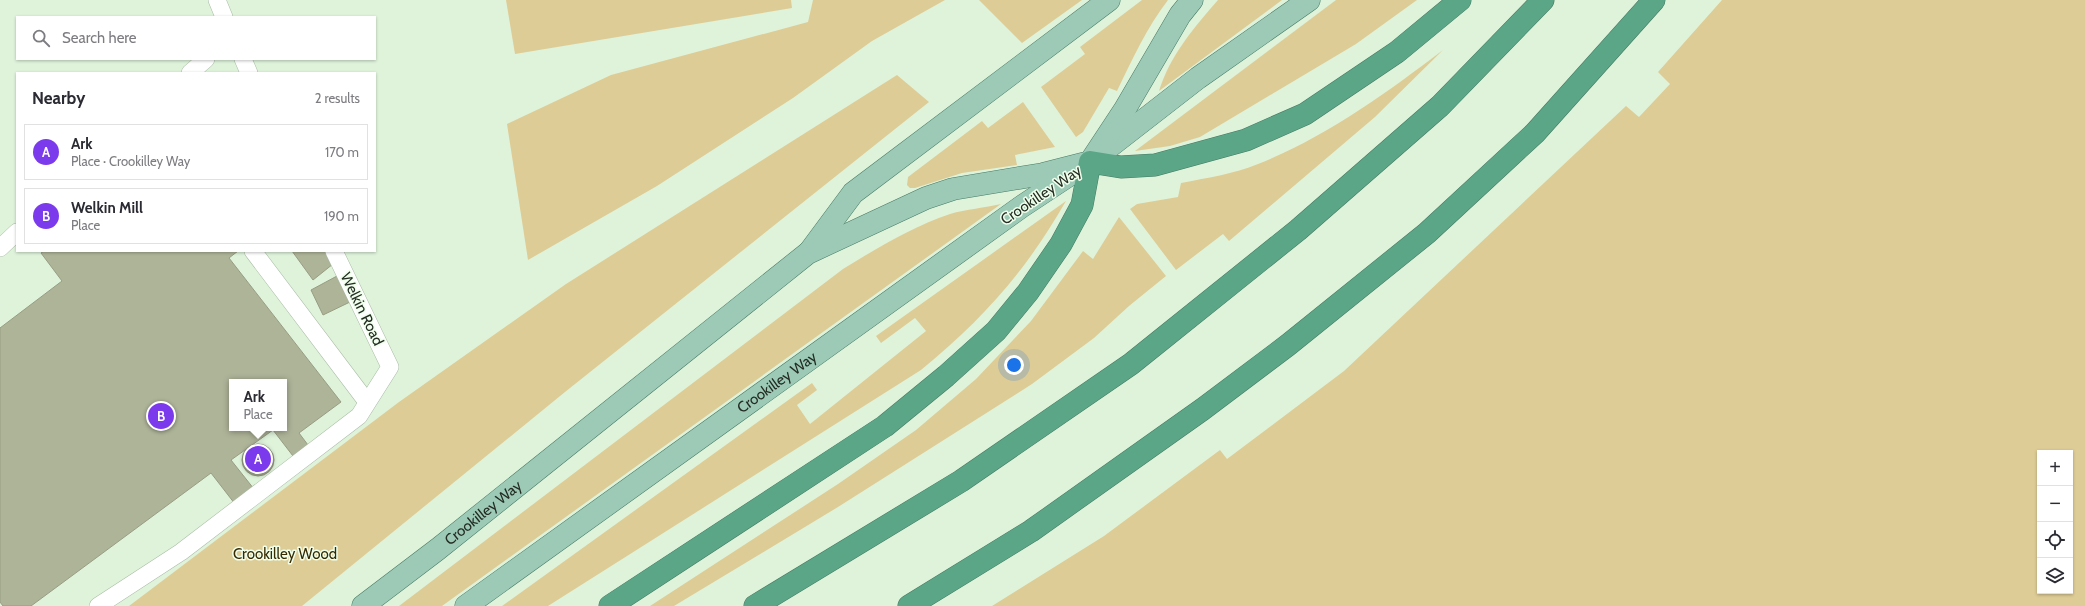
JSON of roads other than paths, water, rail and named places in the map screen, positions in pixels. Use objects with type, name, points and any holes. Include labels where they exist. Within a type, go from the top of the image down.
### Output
[{"type":"highway","points":[[610,606],[885,426],[946,376],[991,336],[1028,292],[1061,244],[1082,205],[1090,162],[1121,167],[1155,165],[1246,140],[1305,114],[1397,52],[1460,0]]},
{"type":"highway","points":[[755,606],[961,481],[1132,364],[1298,230],[1440,106],[1543,0]]},
{"type":"highway","points":[[909,606],[1031,531],[1203,409],[1288,345],[1427,232],[1535,132],[1654,0]]},
{"type":"main road","name":"Crookilley Way","points":[[808,253],[853,193],[1109,0]]},
{"type":"main road","name":"Crookilley Way","points":[[363,606],[444,544],[808,253],[926,198],[953,189],[1043,174],[1090,162],[1125,109],[1180,15],[1192,0]]},
{"type":"main road","name":"Crookilley Way","points":[[466,606],[1020,207],[1090,162],[1198,78],[1309,0]]},
{"type":"lane","points":[[191,72],[205,60]]},
{"type":"lane","points":[[243,60],[249,72]]},
{"type":"lane","points":[[0,248],[16,233]]},
{"type":"lane","points":[[98,606],[181,552],[359,416],[367,402],[254,252]]},
{"type":"lane","name":"Welkin Road","points":[[334,252],[390,367],[367,402]]},
{"type":"place","name":"Welkin Mill","points":[[161,416]]},
{"type":"place","name":"Ark","points":[[258,459]]},
{"type":"park label","name":"Crookilley Wood","points":[[285,554]]}]
